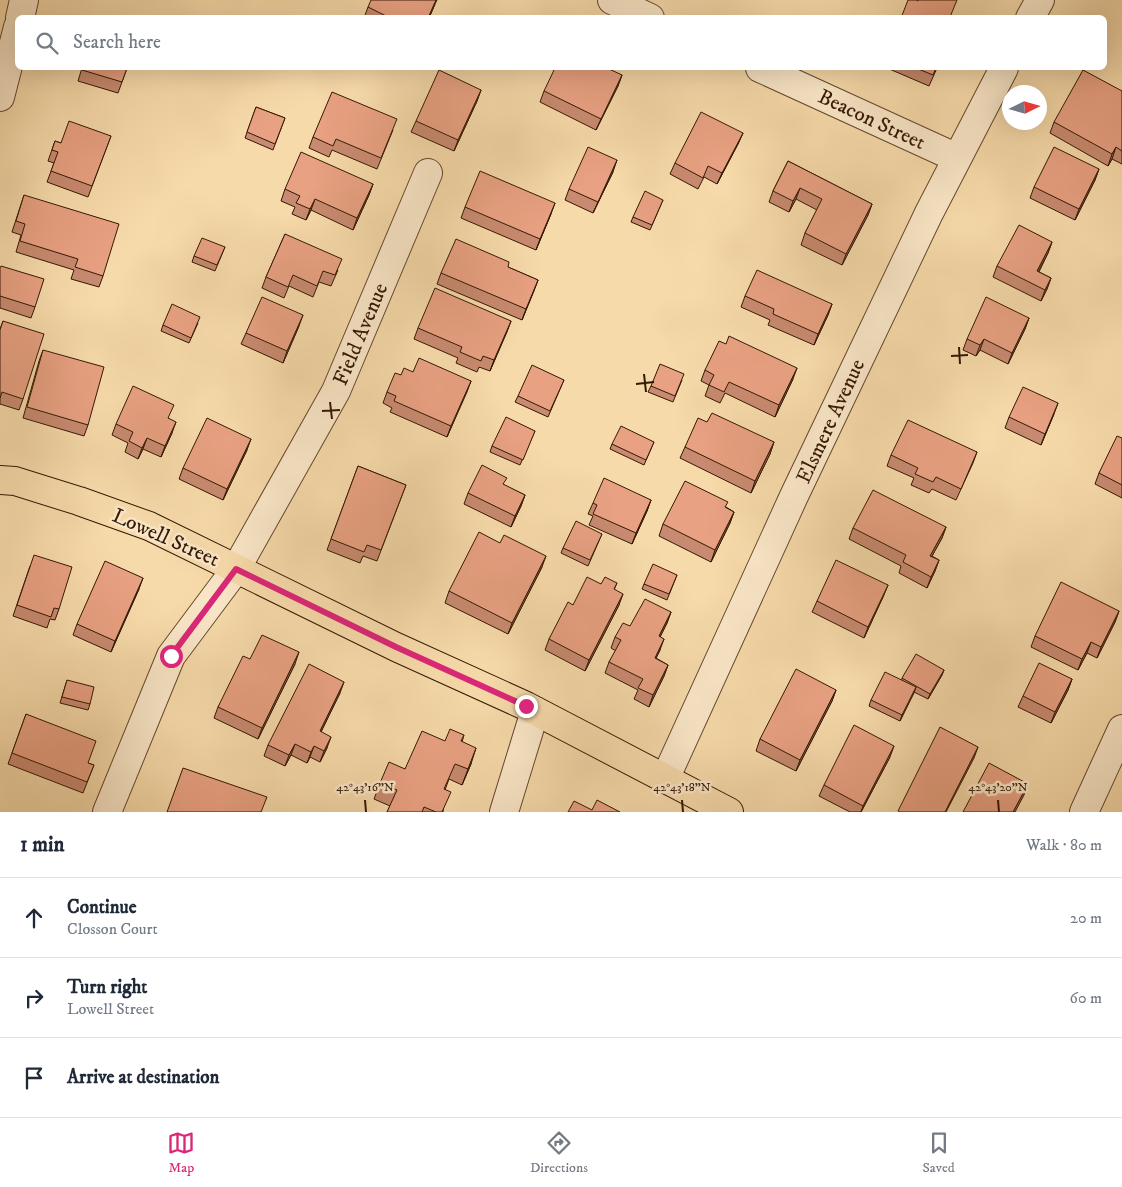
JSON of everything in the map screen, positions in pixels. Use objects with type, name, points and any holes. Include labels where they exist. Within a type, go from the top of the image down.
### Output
[{"type":"main road","name":"Lowell Street","points":[[0,480],[15,481],[149,526],[396,647],[535,711],[729,812]]},
{"type":"street","points":[[21,15],[24,0]]},
{"type":"street","points":[[612,0],[644,15]]},
{"type":"street","points":[[1032,15],[1040,0]]},
{"type":"street","points":[[0,97],[15,39]]},
{"type":"street","name":"Beacon Street","points":[[764,70],[957,158]]},
{"type":"street","name":"Elsmere Avenue","points":[[665,779],[794,496],[928,213],[1003,70]]},
{"type":"street","name":"Field Avenue","points":[[107,812],[171,656],[236,569],[336,391],[428,173]]},
{"type":"street","points":[[504,812],[535,711]]},
{"type":"street","points":[[1084,812],[1122,729]]},
{"type":"building","points":[[371,0],[436,0],[429,15],[384,15],[368,7]]},
{"type":"building","points":[[908,0],[957,0],[951,15],[902,15]]},
{"type":"building","points":[[82,70],[126,70],[122,82]]},
{"type":"building","points":[[439,70],[481,90],[458,140],[416,121]]},
{"type":"building","points":[[554,70],[611,70],[622,75],[601,119],[544,91]]},
{"type":"building","points":[[921,70],[935,70],[933,75]]},
{"type":"building","points":[[1083,70],[1122,91],[1122,151],[1116,147],[1112,154],[1054,122]]},
{"type":"building","points":[[332,92],[397,119],[381,158],[336,139],[333,146],[313,137]]},
{"type":"building","points":[[256,107],[285,118],[275,144],[247,132]]},
{"type":"building","points":[[701,112],[743,133],[722,173],[708,166],[703,178],[675,163]]},
{"type":"building","points":[[69,121],[111,136],[92,186],[51,171],[58,152],[52,150],[55,141],[61,143]]},
{"type":"building","points":[[588,147],[617,160],[598,202],[569,189]]},
{"type":"building","points":[[1054,147],[1099,169],[1079,209],[1034,187]]},
{"type":"building","points":[[301,152],[373,184],[357,218],[315,199],[310,209],[296,203],[300,196],[285,189]]},
{"type":"building","points":[[788,161],[872,204],[846,254],[805,233],[822,199],[800,188],[793,201],[773,191]]},
{"type":"building","points":[[480,171],[555,203],[540,239],[465,207]]},
{"type":"building","points":[[645,191],[663,200],[652,225],[633,217]]},
{"type":"building","points":[[24,195],[119,224],[103,276],[75,267],[78,259],[20,241],[25,224],[16,221]]},
{"type":"building","points":[[1019,225],[1052,242],[1037,271],[1051,278],[1045,290],[997,266]]},
{"type":"building","points":[[285,234],[342,259],[335,275],[323,271],[317,286],[293,275],[288,287],[266,277]]},
{"type":"building","points":[[202,238],[225,247],[217,265],[194,256]]},
{"type":"building","points":[[456,239],[509,262],[508,267],[538,280],[526,309],[441,273]]},
{"type":"building","points":[[1,266],[44,279],[35,307],[0,296]]},
{"type":"building","points":[[757,270],[832,304],[818,334],[773,314],[774,309],[745,296]]},
{"type":"building","points":[[435,288],[511,321],[494,360],[483,356],[481,361],[460,352],[462,347],[418,328]]},
{"type":"building","points":[[262,297],[303,315],[287,351],[246,333]]},
{"type":"building","points":[[986,297],[1029,318],[1012,353],[984,339],[980,345],[967,339]]},
{"type":"building","points":[[172,304],[200,317],[191,338],[163,325]]},
{"type":"building","points":[[3,321],[44,334],[23,399],[2,392],[0,398],[0,330]]},
{"type":"building","points":[[729,336],[797,368],[779,405],[729,382],[724,392],[709,385],[714,375],[705,370],[719,341],[726,344]]},
{"type":"building","points":[[43,350],[104,367],[88,425],[27,407]]},
{"type":"building","points":[[419,358],[471,381],[451,426],[394,401],[396,396],[387,392],[395,373],[401,375],[404,368],[413,372]]},
{"type":"building","points":[[660,364],[684,374],[675,396],[651,386]]},
{"type":"building","points":[[532,365],[564,380],[550,411],[518,396]]},
{"type":"building","points":[[133,386],[174,405],[168,418],[176,422],[165,446],[147,438],[142,448],[129,441],[133,432],[116,424]]},
{"type":"building","points":[[1023,387],[1058,403],[1045,434],[1009,417]]},
{"type":"building","points":[[712,413],[774,442],[755,481],[685,447],[698,418],[707,422]]},
{"type":"building","points":[[506,417],[535,431],[523,460],[492,446]]},
{"type":"building","points":[[207,418],[251,439],[227,489],[183,468]]},
{"type":"building","points":[[908,420],[977,452],[961,489],[936,477],[933,482],[915,474],[918,468],[891,455]]},
{"type":"building","points":[[621,426],[654,442],[646,460],[612,444]]},
{"type":"building","points":[[1117,436],[1122,438],[1122,485],[1099,473]]},
{"type":"building","points":[[482,465],[507,478],[503,484],[525,495],[515,516],[468,493]]},
{"type":"building","points":[[358,466],[406,485],[381,550],[367,545],[364,552],[331,539]]},
{"type":"building","points":[[604,478],[651,500],[636,533],[593,514],[597,505],[593,503]]},
{"type":"building","points":[[685,481],[728,502],[725,507],[734,512],[715,550],[663,524]]},
{"type":"building","points":[[873,490],[946,527],[930,556],[939,560],[931,577],[903,562],[906,555],[853,528]]},
{"type":"building","points":[[576,521],[602,534],[590,560],[563,548]]},
{"type":"building","points":[[479,532],[500,543],[504,535],[546,556],[512,623],[449,591]]},
{"type":"building","points":[[34,555],[72,567],[59,609],[54,608],[51,617],[17,605]]},
{"type":"building","points":[[836,560],[888,585],[868,627],[817,601]]},
{"type":"building","points":[[105,561],[143,578],[115,641],[77,624]]},
{"type":"building","points":[[653,564],[677,575],[669,594],[644,584]]},
{"type":"building","points":[[587,577],[601,584],[605,577],[617,583],[614,589],[623,594],[589,660],[549,639],[568,602],[573,605]]},
{"type":"building","points":[[1061,582],[1119,611],[1101,647],[1091,642],[1082,659],[1035,636]]},
{"type":"building","points":[[645,599],[671,612],[659,636],[664,639],[655,658],[668,665],[653,695],[638,688],[643,679],[609,662],[621,640],[615,637],[623,623],[630,626]]},
{"type":"building","points":[[262,635],[299,652],[262,728],[218,707],[243,656],[250,659]]},
{"type":"building","points":[[916,654],[944,670],[930,694],[902,678]]},
{"type":"building","points":[[1039,663],[1072,679],[1055,712],[1023,696]]},
{"type":"building","points":[[309,664],[344,682],[320,731],[331,737],[324,751],[314,746],[311,752],[295,744],[289,755],[268,745]]},
{"type":"building","points":[[796,669],[836,690],[800,760],[760,739]]},
{"type":"building","points":[[885,672],[916,687],[902,715],[871,700]]},
{"type":"building","points":[[67,680],[94,687],[90,704],[62,697]]},
{"type":"building","points":[[26,714],[96,741],[88,763],[94,765],[87,782],[12,753]]},
{"type":"building","points":[[854,725],[894,746],[863,806],[824,785]]},
{"type":"building","points":[[940,727],[978,747],[945,812],[900,812],[898,811]]},
{"type":"building","points":[[450,729],[464,735],[461,741],[476,748],[468,769],[455,764],[444,789],[451,792],[442,812],[436,812],[424,807],[422,812],[387,812],[397,790],[380,783],[389,762],[405,769],[422,731],[445,741]]},
{"type":"building","points":[[989,763],[1028,784],[1013,812],[963,812]]},
{"type":"building","points":[[183,768],[267,797],[261,812],[167,812]]},
{"type":"building","points":[[597,800],[620,812],[568,812],[574,801],[592,810]]},
{"type":"route","points":[[171,656],[236,569],[396,647],[526,706]]}]
